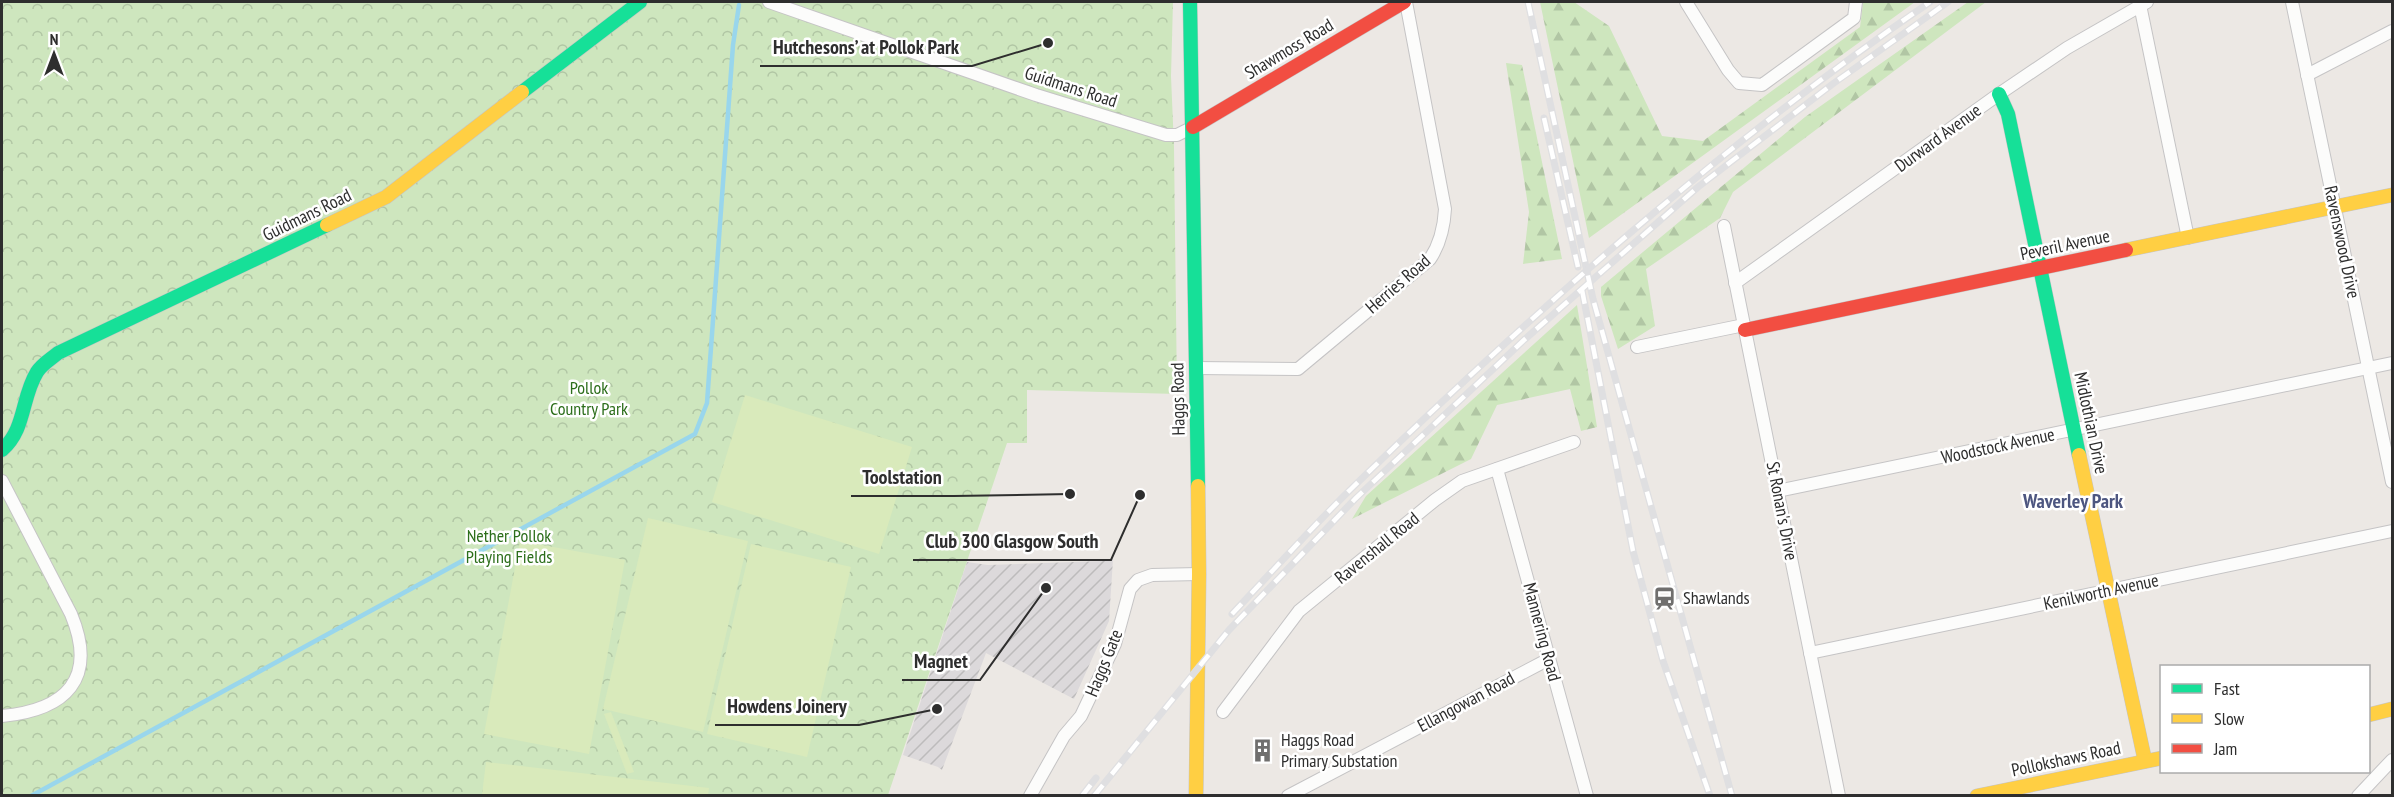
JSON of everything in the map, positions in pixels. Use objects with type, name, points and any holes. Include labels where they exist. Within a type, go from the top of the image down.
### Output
[{"type":"street","name":"Guidmans Road","points":[[2,450],[8,446],[15,435],[35,374],[58,353],[386,197],[640,2]]},
{"type":"street","name":"Guidmans Road","points":[[769,2],[1036,95],[1166,135],[1177,135],[1193,127]]},
{"type":"street","name":"Haggs Road","points":[[1190,2],[1199,574],[1196,795]]},
{"type":"street","name":"Shawmoss Road","points":[[1193,127],[1405,2]]},
{"type":"street","name":"Herries Road","points":[[1196,368],[1298,369],[1430,259],[1440,239],[1445,209],[1405,2]]},
{"type":"street","points":[[1686,2],[1728,70],[1739,83],[1762,86],[1854,18],[1856,2]]},
{"type":"street","name":"Ravenswood Drive","points":[[2292,2],[2392,482]]},
{"type":"street","points":[[2143,3],[2188,238]]},
{"type":"street","name":"Durward Avenue","points":[[1735,283],[1999,94],[2067,48],[2143,3]]},
{"type":"street","points":[[2307,75],[2392,31]]},
{"type":"street","name":"Midlothian Drive","points":[[1999,94],[2008,114],[2107,591],[2145,761]]},
{"type":"street","name":"Peveril Avenue","points":[[1637,347],[2039,269],[2392,195]]},
{"type":"street","name":"St Ronan's Drive","points":[[1724,226],[1839,795]]},
{"type":"street","name":"Woodstock Avenue","points":[[1779,491],[2392,363]]},
{"type":"street","name":"Ravenshall Road","points":[[1223,711],[1299,611],[1435,500],[1462,481],[1574,442]]},
{"type":"street","name":"Mannering Road","points":[[1497,469],[1587,795]]},
{"type":"street","points":[[2,481],[71,614],[79,637],[81,657],[76,678],[59,700],[23,714],[2,716]]},
{"type":"street","name":"Kenilworth Avenue","points":[[1810,653],[2392,531]]},
{"type":"street","name":"Haggs Gate","points":[[1030,795],[1064,736],[1081,716],[1115,644],[1130,589],[1138,580],[1152,574],[1199,574]]},
{"type":"street","name":"Ellangowan Road","points":[[1288,795],[1549,659]]},
{"type":"street","points":[[2370,715],[2392,710]]},
{"type":"street","name":"Pollokshaws Road","points":[[1977,795],[2160,758]]},
{"type":"street","points":[[2358,795],[2392,760]]},
{"type":"shaded area","points":[[1113,559],[1109,621],[1074,699],[986,653],[942,770],[903,755],[967,562],[988,565]]},
{"type":"green space","name":"Pollok Country Park","points":[[2,2],[1173,2],[1171,76],[1177,394],[1027,390],[1027,443],[1007,443],[888,795],[2,796]]},
{"type":"green space","points":[[1540,2],[1574,2],[1609,26],[1662,136],[1703,141],[1860,27],[1863,3],[1915,2],[1589,238]]},
{"type":"green space","points":[[1968,2],[1986,2],[1733,192],[1720,218],[1646,269],[1655,326],[1618,349],[1601,296],[1601,287],[1805,117]]},
{"type":"green space","points":[[1506,63],[1522,65],[1562,259],[1523,264],[1529,212]]},
{"type":"green space","points":[[1577,305],[1597,427],[1581,431],[1570,389],[1497,405],[1471,459],[1352,519],[1366,496]]},
{"type":"green space","points":[[745,395],[912,447],[879,554],[712,502]]},
{"type":"green space","points":[[648,518],[748,541],[703,732],[603,709]]},
{"type":"green space","points":[[520,541],[625,560],[589,754],[484,734]]},
{"type":"green space","points":[[751,544],[851,567],[807,757],[707,734]]},
{"type":"green space","points":[[611,712],[634,772],[627,774],[604,714]]},
{"type":"green space","points":[[486,762],[709,788],[708,795],[482,795]]},
{"type":"waterway","points":[[31,796],[695,434],[707,403],[733,45],[739,5]]},
{"type":"railway","points":[[1528,2],[1593,299],[1732,796]]},
{"type":"railway","points":[[1232,614],[1351,489],[1419,423],[1559,295],[1703,172],[1777,113],[1930,2]]},
{"type":"railway","points":[[1094,796],[1229,630],[1355,499],[1524,340],[1698,187],[1834,83],[1948,2]]},
{"type":"railway","points":[[1544,118],[1578,267]]},
{"type":"railway","points":[[1582,290],[1633,551],[1663,661],[1710,796]]},
{"type":"railway","points":[[1082,796],[1096,778]]},
{"type":"traffic: fast","points":[[522,92],[640,2]]},
{"type":"traffic: fast","points":[[1190,2],[1198,486]]},
{"type":"traffic: fast","points":[[1999,94],[2008,114],[2079,455]]},
{"type":"traffic: fast","points":[[2,450],[15,433],[37,372],[58,353],[327,225]]},
{"type":"traffic: slow","points":[[327,225],[386,197],[522,92]]},
{"type":"traffic: slow","points":[[2126,250],[2392,195]]},
{"type":"traffic: slow","points":[[2079,455],[2145,761]]},
{"type":"traffic: slow","points":[[1196,796],[1198,486]]},
{"type":"traffic: slow","points":[[2370,714],[2392,709]]},
{"type":"traffic: slow","points":[[1977,796],[2160,758]]},
{"type":"traffic: jam","points":[[1193,127],[1404,2]]},
{"type":"traffic: jam","points":[[1745,330],[2126,250]]},
{"type":"place","name":"Hutchesons’ at Pollok Park","points":[[1048,43]]},
{"type":"place","name":"Toolstation","points":[[1070,494]]},
{"type":"place","name":"Club 300 Glasgow South","points":[[1140,495]]},
{"type":"place","name":"Magnet","points":[[1046,588]]},
{"type":"place","name":"Shawlands","points":[[1665,598]]},
{"type":"place","name":"Howdens Joinery","points":[[937,709]]},
{"type":"place","name":"Haggs Road Primary Substation","points":[[1263,750]]},
{"type":"district","name":"Waverley Park","points":[[2073,501]]},
{"type":"park label","name":"Nether Pollok Playing Fields","points":[[509,546]]}]
